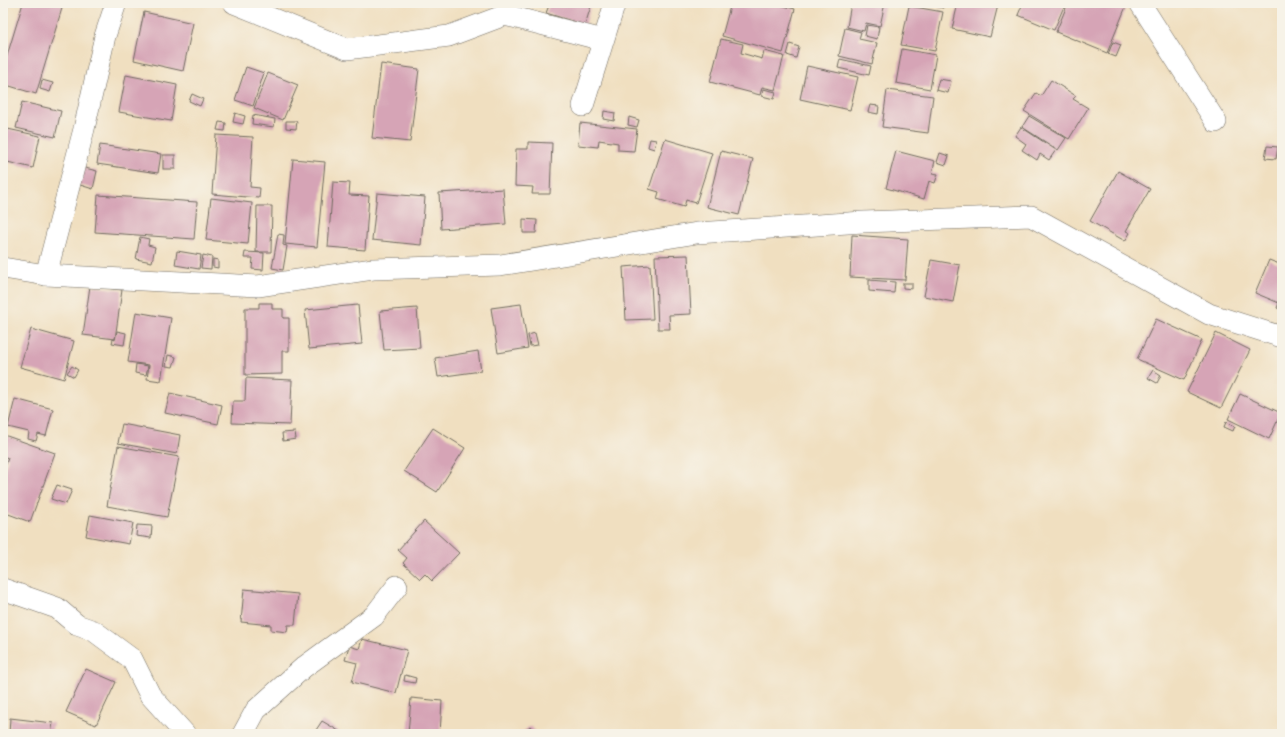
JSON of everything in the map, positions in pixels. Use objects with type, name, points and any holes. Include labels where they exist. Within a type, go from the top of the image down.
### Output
[{"type":"street","points":[[46,275],[84,129],[105,36],[116,3]]},
{"type":"street","points":[[234,3],[258,7],[347,49],[449,36],[505,15],[604,40]]},
{"type":"street","points":[[584,106],[614,3]]},
{"type":"street","points":[[1140,3],[1216,122]]},
{"type":"street","points":[[3,268],[46,275],[258,286],[373,269],[500,265],[697,234],[863,222],[1031,216],[1209,314],[1282,337]]},
{"type":"street","points":[[243,734],[256,710],[304,667],[374,616],[397,586]]},
{"type":"street","points":[[3,589],[57,608],[77,624],[94,631],[132,658],[150,695],[185,734]]},
{"type":"building","points":[[23,3],[56,3],[63,5],[36,94],[3,84],[3,69]]},
{"type":"building","points":[[550,3],[592,3],[585,25],[546,13]]},
{"type":"building","points":[[731,3],[773,3],[795,9],[783,53],[722,36]]},
{"type":"building","points":[[851,3],[885,3],[880,26],[866,23],[864,31],[847,27]]},
{"type":"building","points":[[930,3],[944,3],[943,8],[930,5]]},
{"type":"building","points":[[958,3],[988,3],[998,5],[990,37],[952,29]]},
{"type":"building","points":[[1023,3],[1065,4],[1054,30],[1018,15]]},
{"type":"building","points":[[1068,3],[1127,4],[1107,53],[1056,32]]},
{"type":"building","points":[[909,6],[943,12],[935,51],[901,45]]},
{"type":"building","points":[[144,12],[193,23],[183,71],[134,60]]},
{"type":"building","points":[[867,25],[879,27],[877,39],[865,36]]},
{"type":"building","points":[[845,28],[861,32],[859,39],[877,43],[872,64],[839,56]]},
{"type":"building","points":[[721,39],[743,44],[741,53],[762,59],[764,51],[784,56],[775,90],[762,87],[760,95],[710,82]]},
{"type":"building","points":[[1113,42],[1121,45],[1116,57],[1108,54]]},
{"type":"building","points":[[790,44],[799,47],[796,58],[787,55]]},
{"type":"building","points":[[902,49],[936,55],[930,89],[896,83]]},
{"type":"building","points":[[840,59],[871,66],[869,75],[838,68]]},
{"type":"building","points":[[381,64],[419,69],[410,142],[372,138]]},
{"type":"building","points":[[807,66],[858,77],[850,110],[800,99]]},
{"type":"building","points":[[246,67],[264,73],[253,106],[235,100]]},
{"type":"building","points":[[268,73],[298,85],[283,120],[254,108]]},
{"type":"building","points":[[126,75],[177,85],[171,121],[119,112]]},
{"type":"building","points":[[939,79],[951,81],[948,93],[936,90]]},
{"type":"building","points":[[42,80],[53,83],[50,92],[40,89]]},
{"type":"building","points":[[1051,80],[1076,96],[1073,99],[1088,108],[1069,139],[1024,111],[1036,93],[1041,96]]},
{"type":"building","points":[[763,89],[776,92],[774,99],[762,96]]},
{"type":"building","points":[[887,90],[933,96],[928,133],[882,127]]},
{"type":"building","points":[[192,94],[203,99],[200,106],[189,101]]},
{"type":"building","points":[[22,102],[61,111],[55,137],[16,128]]},
{"type":"building","points":[[870,105],[879,106],[878,114],[868,112]]},
{"type":"building","points":[[604,111],[615,113],[614,121],[603,119]]},
{"type":"building","points":[[235,113],[245,116],[243,124],[233,122]]},
{"type":"building","points":[[253,115],[275,119],[274,127],[252,124]]},
{"type":"building","points":[[1029,116],[1066,138],[1058,150],[1022,127]]},
{"type":"building","points":[[629,117],[639,120],[637,127],[628,125]]},
{"type":"building","points":[[286,121],[297,121],[296,129],[286,128]]},
{"type":"building","points":[[219,122],[226,123],[225,131],[217,130]]},
{"type":"building","points":[[580,123],[637,129],[634,151],[618,150],[618,143],[599,140],[598,147],[578,145]]},
{"type":"building","points":[[1021,127],[1056,150],[1049,160],[1040,154],[1037,160],[1022,150],[1026,144],[1015,136]]},
{"type":"building","points":[[3,128],[40,136],[33,168],[3,161]]},
{"type":"building","points":[[216,135],[253,137],[250,187],[260,188],[259,198],[212,194]]},
{"type":"building","points":[[650,139],[656,140],[654,149],[648,147]]},
{"type":"building","points":[[665,139],[712,153],[696,203],[686,200],[684,207],[657,199],[659,192],[649,189]]},
{"type":"building","points":[[528,142],[552,143],[550,194],[532,194],[533,187],[515,186],[516,149],[528,149]]},
{"type":"building","points":[[100,145],[161,154],[158,173],[97,164]]},
{"type":"building","points":[[1267,146],[1278,147],[1276,159],[1265,158]]},
{"type":"building","points":[[721,151],[753,159],[739,215],[707,207]]},
{"type":"building","points":[[896,151],[935,161],[932,173],[938,174],[935,183],[929,181],[924,199],[886,188]]},
{"type":"building","points":[[940,153],[949,156],[946,165],[937,162]]},
{"type":"building","points":[[163,155],[175,155],[175,169],[163,169]]},
{"type":"building","points":[[293,159],[325,162],[317,247],[285,244]]},
{"type":"building","points":[[81,167],[97,171],[93,189],[77,184]]},
{"type":"building","points":[[1118,171],[1150,189],[1126,231],[1130,233],[1125,241],[1090,221]]},
{"type":"building","points":[[333,182],[350,183],[349,195],[369,196],[365,250],[328,247]]},
{"type":"building","points":[[503,189],[506,224],[441,229],[439,193]]},
{"type":"building","points":[[377,193],[425,197],[421,245],[372,240]]},
{"type":"building","points":[[98,195],[197,202],[194,239],[95,232]]},
{"type":"building","points":[[211,198],[252,203],[248,244],[206,240]]},
{"type":"building","points":[[257,206],[272,206],[271,252],[256,252]]},
{"type":"building","points":[[523,219],[537,220],[536,233],[523,233]]},
{"type":"building","points":[[278,234],[284,235],[283,245],[287,246],[283,270],[272,268]]},
{"type":"building","points":[[852,235],[908,239],[905,280],[850,277]]},
{"type":"building","points":[[140,237],[149,239],[148,245],[155,247],[152,262],[136,259]]},
{"type":"building","points":[[177,251],[201,255],[199,269],[175,265]]},
{"type":"building","points":[[245,252],[264,253],[263,270],[252,269],[253,258],[244,258]]},
{"type":"building","points":[[203,255],[212,257],[211,269],[201,268]]},
{"type":"building","points":[[688,255],[691,314],[669,315],[670,329],[658,329],[655,256]]},
{"type":"building","points":[[213,259],[218,260],[218,268],[213,267]]},
{"type":"building","points":[[931,260],[960,265],[953,302],[924,296]]},
{"type":"building","points":[[1269,260],[1282,265],[1282,310],[1277,308],[1279,303],[1255,293]]},
{"type":"building","points":[[650,265],[653,319],[626,320],[623,267]]},
{"type":"building","points":[[869,280],[895,282],[894,293],[869,291]]},
{"type":"building","points":[[903,283],[912,283],[912,289],[903,288]]},
{"type":"building","points":[[90,286],[122,290],[115,339],[83,335]]},
{"type":"building","points":[[259,303],[272,303],[272,309],[283,309],[283,318],[289,318],[289,351],[282,351],[282,374],[245,375],[245,308],[259,308]]},
{"type":"building","points":[[521,304],[528,348],[498,353],[491,308]]},
{"type":"building","points":[[358,305],[362,344],[309,349],[305,310]]},
{"type":"building","points":[[417,308],[420,348],[384,350],[380,311]]},
{"type":"building","points":[[136,312],[171,318],[161,381],[147,379],[149,365],[128,362]]},
{"type":"building","points":[[1156,319],[1202,340],[1184,380],[1137,359]]},
{"type":"building","points":[[31,329],[74,341],[64,379],[20,367]]},
{"type":"building","points":[[117,331],[126,333],[124,345],[112,343],[113,339],[115,340]]},
{"type":"building","points":[[535,333],[538,345],[530,346],[528,335]]},
{"type":"building","points":[[1216,333],[1250,350],[1221,408],[1187,392]]},
{"type":"building","points":[[478,351],[481,371],[438,377],[435,358]]},
{"type":"building","points":[[168,355],[176,357],[173,367],[166,366]]},
{"type":"building","points":[[136,364],[148,366],[146,375],[135,373]]},
{"type":"building","points":[[72,366],[78,370],[74,377],[67,373]]},
{"type":"building","points":[[1153,370],[1161,375],[1157,383],[1148,378]]},
{"type":"building","points":[[246,378],[292,380],[290,425],[232,423],[233,401],[245,401]]},
{"type":"building","points":[[170,393],[222,405],[218,424],[165,413]]},
{"type":"building","points":[[1240,394],[1281,413],[1269,439],[1228,419]]},
{"type":"building","points":[[15,399],[53,409],[46,436],[38,434],[36,441],[28,439],[29,432],[8,427]]},
{"type":"building","points":[[1226,422],[1235,426],[1233,431],[1224,427]]},
{"type":"building","points":[[122,424],[180,435],[177,454],[118,443]]},
{"type":"building","points":[[433,428],[465,448],[437,492],[404,471]]},
{"type":"building","points":[[295,432],[296,439],[283,441],[282,433]]},
{"type":"building","points":[[4,435],[55,453],[30,522],[3,512],[3,473],[8,458],[3,456]]},
{"type":"building","points":[[118,446],[179,457],[167,517],[107,506]]},
{"type":"building","points":[[57,485],[72,490],[66,504],[51,499]]},
{"type":"building","points":[[90,515],[133,523],[129,544],[86,536]]},
{"type":"building","points":[[424,521],[459,553],[432,581],[425,574],[420,579],[403,563],[407,558],[398,550]]},
{"type":"building","points":[[137,525],[152,526],[151,538],[136,536]]},
{"type":"building","points":[[244,589],[298,594],[295,625],[288,625],[287,632],[271,630],[271,625],[241,622]]},
{"type":"building","points":[[362,639],[407,650],[396,693],[352,682],[357,663],[345,660],[349,646],[359,649]]},
{"type":"building","points":[[86,669],[116,682],[96,725],[66,712]]},
{"type":"building","points":[[405,675],[416,678],[415,683],[404,681]]},
{"type":"building","points":[[411,698],[442,701],[440,734],[408,734]]},
{"type":"building","points":[[10,718],[53,723],[51,734],[9,734]]},
{"type":"building","points":[[322,721],[339,731],[337,734],[322,734],[316,730]]},
{"type":"building","points":[[530,726],[538,734],[521,734]]}]
